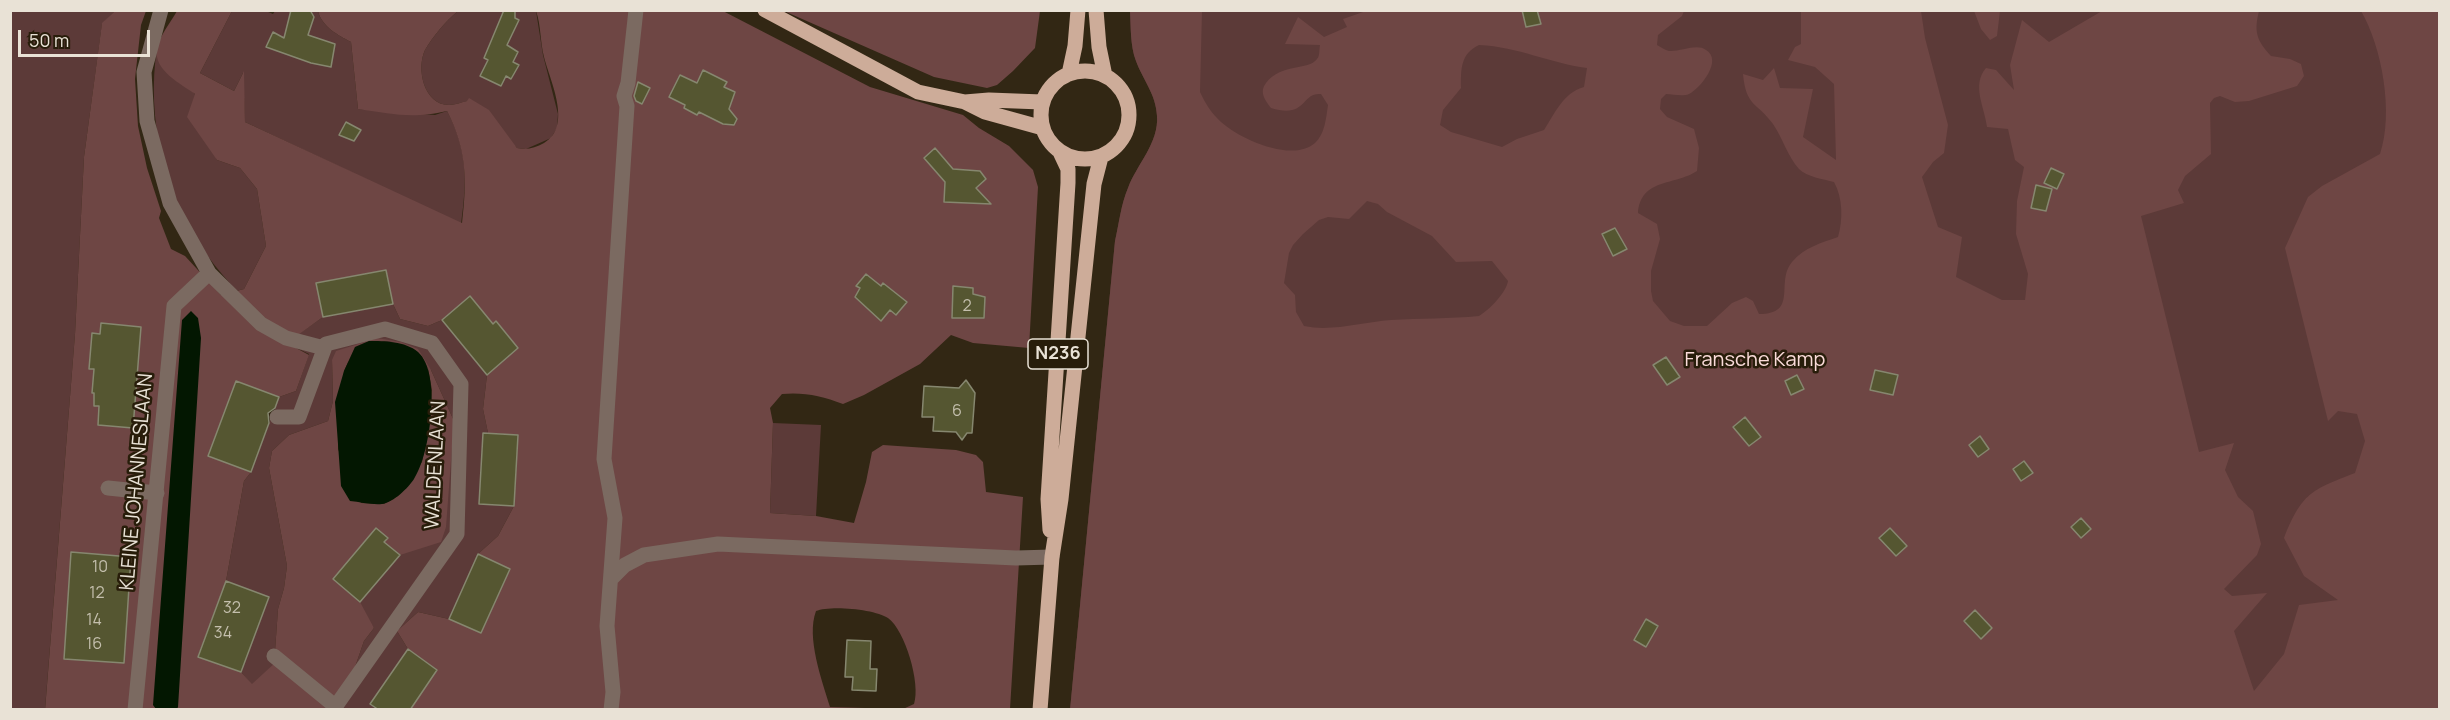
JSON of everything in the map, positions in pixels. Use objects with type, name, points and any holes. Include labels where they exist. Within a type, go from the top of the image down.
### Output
[{"type":"main road","points":[[765,10],[918,92],[965,102],[985,112],[1043,128]]},
{"type":"main road","points":[[1069,74],[1075,46],[1078,10]]},
{"type":"main road","points":[[1096,10],[1106,76]]},
{"type":"main road","points":[[1043,128],[1040,118],[1042,102],[1048,90],[1059,79],[1069,74],[1087,70],[1106,76],[1122,90],[1128,103],[1130,116],[1121,142],[1111,152],[1101,157],[1085,160],[1068,157],[1060,152]]},
{"type":"main road","points":[[965,102],[989,100],[1042,102]]},
{"type":"main road","name":"N236","points":[[1043,128],[1044,135],[1060,152],[1068,169],[1048,499],[1052,557]]},
{"type":"main road","name":"N236","points":[[1040,710],[1052,557],[1061,499],[1094,184],[1101,157]]},
{"type":"street","points":[[161,10],[144,72],[147,122],[170,203],[209,273],[261,324],[286,338],[324,348],[299,417],[277,417]]},
{"type":"street","points":[[611,710],[613,692],[607,626],[615,518],[604,459],[627,106],[624,96],[628,83],[636,10]]},
{"type":"street","name":"KLEINE JOHANNESLAAN","points":[[135,710],[174,306],[209,273]]},
{"type":"street","name":"WALDENLAAN","points":[[324,348],[326,344],[385,329],[432,343],[461,384],[457,534],[334,708]]},
{"type":"street","points":[[108,488],[157,492]]},
{"type":"street","points":[[612,578],[625,565],[644,555],[718,544],[1016,558],[1052,557]]},
{"type":"street","points":[[274,656],[334,708]]},
{"type":"green space","points":[[721,10],[870,87],[963,115],[979,128],[1009,146],[1033,170],[1038,187],[1029,348],[973,343],[951,335],[920,364],[843,404],[813,395],[782,394],[770,408],[773,423],[770,513],[816,516],[854,523],[872,452],[883,445],[956,450],[976,455],[983,462],[986,492],[1023,497],[1010,709],[903,709],[914,704],[915,684],[906,645],[894,624],[888,618],[873,612],[842,608],[816,611],[813,622],[816,659],[830,707],[901,709],[410,709],[437,670],[408,649],[397,631],[418,612],[449,619],[481,633],[510,569],[478,554],[498,536],[514,506],[518,435],[488,433],[483,409],[487,375],[518,348],[496,321],[493,324],[470,297],[442,320],[428,326],[400,319],[390,291],[386,292],[389,283],[386,270],[316,283],[323,317],[287,343],[309,355],[296,391],[279,397],[236,381],[208,456],[251,472],[244,481],[226,581],[198,656],[241,672],[252,684],[276,662],[328,707],[326,710],[45,710],[75,334],[84,157],[102,23],[115,11],[146,11],[141,25],[135,79],[138,126],[147,168],[161,211],[159,218],[171,249],[185,256],[221,295],[244,289],[266,246],[257,189],[240,168],[217,160],[187,117],[195,94],[169,76],[159,63],[158,44],[177,11],[232,11],[200,73],[234,91],[244,71],[245,122],[462,223],[465,193],[464,166],[454,125],[447,111],[413,115],[358,109],[351,42],[327,26],[318,11],[458,11],[440,29],[425,50],[421,67],[424,85],[433,99],[440,103],[454,105],[467,101],[469,98],[489,110],[517,148],[531,148],[544,143],[553,135],[557,126],[557,103],[544,57],[536,11]]},
{"type":"green space","points":[[10,11],[115,11],[102,24],[84,157],[75,334],[45,709],[11,709]]},
{"type":"green space","points":[[232,11],[266,11],[273,14],[275,11],[318,11],[327,26],[351,42],[358,109],[435,115],[447,111],[459,139],[464,166],[461,224],[245,122],[243,73],[234,91],[200,73]]},
{"type":"green space","points":[[458,11],[536,11],[543,55],[558,114],[557,128],[551,138],[526,149],[517,148],[468,101],[451,105],[440,103],[428,93],[422,76],[422,58],[432,39]]},
{"type":"green space","points":[[784,11],[1040,11],[1035,48],[997,85],[987,88],[934,77]]},
{"type":"green space","name":"Fransche Kamp","points":[[1130,11],[2439,11],[2439,709],[1070,710],[1115,241],[1126,194],[1151,144],[1157,126],[1154,101],[1134,55]]},
{"type":"green space","name":"Fransche Kamp","points":[[1130,11],[1202,11],[1200,92],[1209,108],[1221,122],[1240,135],[1266,146],[1293,151],[1305,149],[1315,143],[1321,135],[1328,105],[1321,94],[1315,94],[1297,108],[1283,110],[1271,108],[1264,96],[1264,86],[1279,72],[1313,63],[1318,58],[1320,45],[1285,44],[1298,17],[1324,37],[1347,27],[1343,19],[1366,11],[1684,11],[1682,16],[1658,35],[1657,45],[1669,51],[1702,48],[1711,55],[1711,67],[1704,80],[1689,94],[1666,94],[1661,99],[1660,109],[1667,117],[1694,129],[1699,148],[1697,171],[1652,188],[1640,202],[1638,213],[1657,224],[1660,239],[1651,271],[1653,301],[1670,321],[1684,326],[1707,326],[1732,303],[1746,297],[1753,301],[1759,314],[1771,313],[1779,309],[1783,303],[1787,270],[1792,262],[1808,249],[1838,237],[1841,209],[1834,182],[1811,176],[1799,169],[1773,124],[1750,99],[1744,85],[1743,74],[1763,80],[1774,68],[1780,88],[1813,89],[1803,137],[1836,160],[1834,84],[1815,67],[1788,60],[1795,47],[1801,44],[1801,11],[1921,11],[1925,38],[1948,125],[1944,153],[1933,162],[1922,177],[1938,227],[1962,237],[1956,277],[2002,300],[2025,300],[2028,274],[2016,234],[2017,201],[2024,167],[2015,160],[2008,129],[1987,127],[1979,89],[1986,68],[1996,70],[2014,90],[2010,65],[2022,20],[2049,42],[2102,11],[2259,11],[2257,30],[2262,45],[2271,56],[2290,59],[2301,64],[2304,76],[2297,86],[2249,101],[2235,102],[2220,96],[2214,98],[2210,103],[2211,154],[2185,176],[2178,190],[2184,203],[2141,216],[2199,452],[2234,443],[2225,470],[2238,497],[2253,511],[2261,544],[2257,555],[2224,589],[2232,596],[2267,593],[2234,631],[2254,691],[2284,654],[2299,605],[2338,600],[2304,576],[2284,538],[2296,511],[2310,495],[2328,484],[2355,473],[2365,441],[2357,414],[2338,411],[2328,421],[2285,248],[2308,197],[2322,186],[2380,154],[2386,119],[2384,81],[2375,43],[2361,11],[2439,11],[2439,709],[1070,710],[1115,241],[1126,194],[1151,144],[1157,126],[1154,101],[1134,55]],"holes":[[[1479,45],[1494,46],[1587,68],[1584,87],[1565,99],[1544,130],[1502,147],[1451,132],[1440,125],[1443,110],[1461,88],[1465,58]],[[1367,201],[1378,204],[1387,212],[1432,236],[1456,262],[1492,261],[1508,281],[1501,296],[1479,316],[1391,320],[1325,328],[1304,326],[1296,312],[1295,295],[1284,283],[1289,253],[1293,245],[1319,220],[1328,217],[1349,219]]]},
{"type":"green space","points":[[1974,11],[2000,11],[1997,36],[1990,40],[1981,29]]},
{"type":"green space","points":[[157,48],[158,57],[165,69],[197,98],[217,160],[240,168],[257,189],[266,246],[244,289],[236,291],[207,255],[192,233],[169,183],[157,129],[154,102]]},
{"type":"green space","points":[[393,304],[400,319],[428,326],[442,320],[487,375],[483,409],[488,433],[483,434],[479,504],[514,506],[498,536],[478,554],[449,619],[418,612],[397,631],[408,649],[371,703],[379,709],[326,709],[252,685],[241,672],[269,597],[226,581],[244,481],[251,472],[279,397],[296,391],[309,354],[286,343],[323,317]],"holes":[[[332,360],[431,370],[454,421],[388,538],[376,528],[333,579],[374,628],[364,641],[355,667],[275,651],[278,609],[287,566],[269,468],[272,451],[289,435],[328,421],[333,401]]]},
{"type":"green space","points":[[377,338],[401,342],[418,349],[431,370],[454,421],[446,527],[441,542],[400,555],[384,542],[387,538],[333,579],[360,602],[374,628],[364,641],[355,667],[333,699],[275,651],[278,609],[287,566],[269,468],[272,451],[289,435],[328,421],[333,401],[332,360],[336,351]],"holes":[[[369,341],[390,341],[418,352],[428,368],[432,390],[430,419],[422,462],[398,496],[384,504],[361,503],[338,449],[344,371],[355,347]]]},
{"type":"green space","points":[[773,423],[821,425],[816,516],[770,513]]},
{"type":"shaded area","points":[[191,311],[198,318],[201,338],[178,707],[177,709],[156,709],[153,705],[182,320]]},
{"type":"shaded area","points":[[369,341],[401,344],[418,352],[430,377],[432,395],[429,434],[420,468],[414,479],[396,498],[382,504],[350,501],[341,486],[335,402],[344,371],[355,347]]},
{"type":"building","points":[[291,10],[310,10],[314,17],[308,35],[335,44],[331,67],[311,63],[266,47],[273,32],[284,38]]},
{"type":"building","points":[[504,10],[515,10],[515,18],[519,20],[507,45],[518,52],[513,62],[519,65],[511,79],[506,76],[501,86],[480,76],[488,60],[484,58]]},
{"type":"building","points":[[1522,10],[1537,10],[1541,24],[1526,27]]},
{"type":"building","points":[[703,70],[727,82],[724,87],[735,92],[729,109],[737,119],[734,125],[723,124],[699,112],[697,115],[684,108],[685,105],[669,97],[680,75],[697,83]]},
{"type":"building","points":[[638,82],[650,88],[642,104],[636,101],[634,96]]},
{"type":"building","points":[[346,122],[361,130],[354,141],[339,135]]},
{"type":"building","points":[[935,148],[953,169],[980,171],[986,179],[976,188],[991,204],[944,202],[945,182],[924,158]]},
{"type":"building","points":[[2051,168],[2064,174],[2057,189],[2044,183]]},
{"type":"building","points":[[2036,185],[2052,189],[2046,211],[2031,208]]},
{"type":"building","points":[[1615,228],[1627,249],[1613,256],[1602,234]]},
{"type":"building","points":[[386,270],[393,304],[323,317],[316,283]]},
{"type":"building","points":[[866,274],[881,286],[883,283],[907,302],[896,315],[890,310],[881,321],[855,297],[860,288],[856,286]]},
{"type":"building","points":[[953,286],[973,288],[973,294],[985,297],[984,318],[952,318]]},
{"type":"building","points":[[470,296],[493,324],[496,321],[518,348],[487,375],[442,320]]},
{"type":"building","points":[[101,323],[141,327],[133,428],[98,425],[99,406],[94,406],[94,393],[92,393],[94,369],[89,369],[92,333],[100,334]]},
{"type":"building","points":[[1666,357],[1680,377],[1667,385],[1653,365]]},
{"type":"building","points":[[1875,370],[1898,375],[1893,395],[1870,390]]},
{"type":"building","points":[[1797,375],[1804,389],[1791,395],[1785,381]]},
{"type":"building","points":[[966,380],[975,393],[972,433],[967,433],[962,440],[956,432],[933,431],[934,417],[922,417],[924,386],[959,388]]},
{"type":"building","points":[[236,381],[279,397],[275,408],[268,413],[269,423],[251,472],[208,456]]},
{"type":"building","points":[[1745,417],[1761,437],[1749,446],[1733,427]]},
{"type":"building","points":[[483,433],[518,435],[514,506],[479,504]]},
{"type":"building","points":[[1980,436],[1989,449],[1978,457],[1969,445]]},
{"type":"building","points":[[2024,461],[2033,473],[2021,481],[2013,469]]},
{"type":"building","points":[[2081,518],[2091,529],[2081,538],[2071,527]]},
{"type":"building","points":[[376,528],[388,538],[384,542],[400,555],[360,602],[333,579]]},
{"type":"building","points":[[1890,528],[1907,546],[1896,556],[1879,538]]},
{"type":"building","points":[[71,552],[131,557],[124,663],[64,659]]},
{"type":"building","points":[[478,554],[510,569],[481,633],[449,619]]},
{"type":"building","points":[[226,581],[269,597],[241,672],[198,657]]},
{"type":"building","points":[[1975,610],[1992,628],[1981,639],[1964,621]]},
{"type":"building","points":[[1646,619],[1658,626],[1646,647],[1634,640]]},
{"type":"building","points":[[847,640],[871,641],[870,669],[877,669],[876,691],[852,690],[853,677],[845,677]]},
{"type":"building","points":[[408,649],[437,670],[410,710],[379,710],[370,704]]}]
